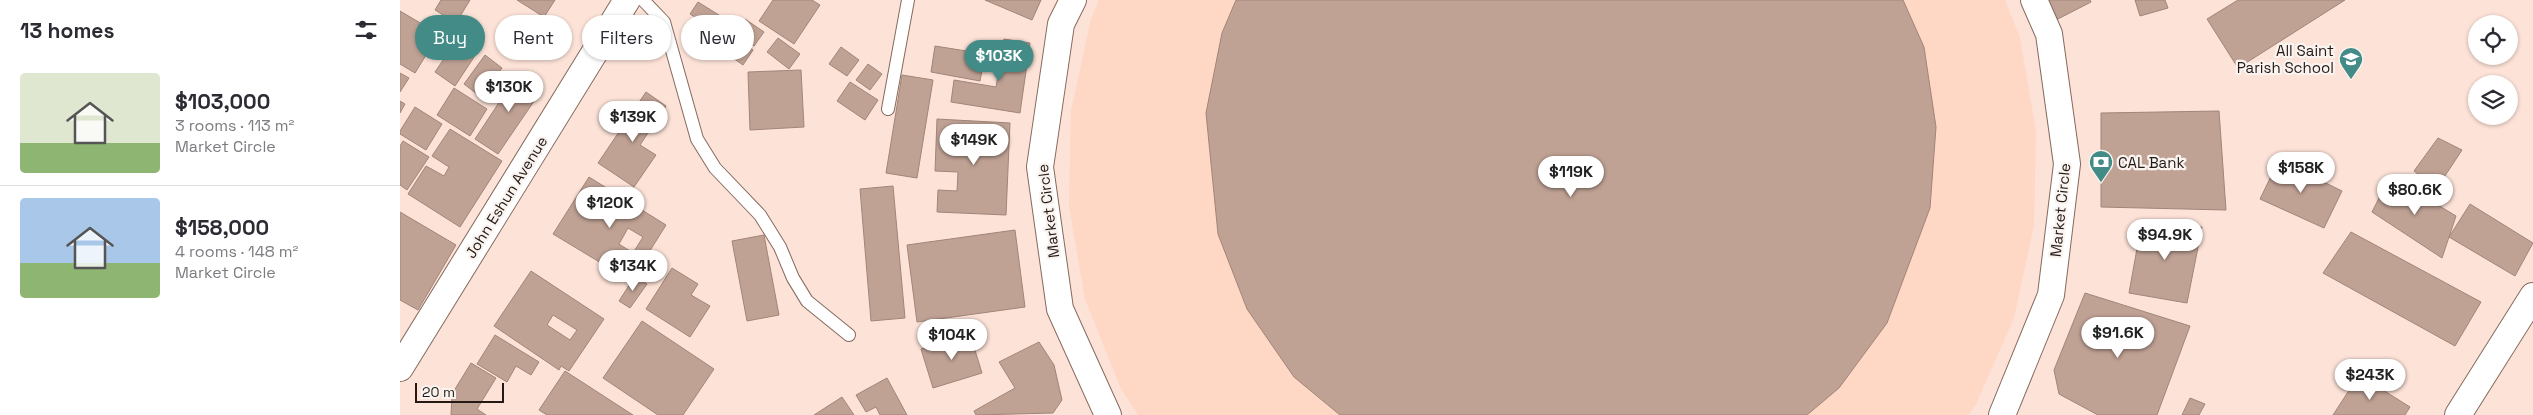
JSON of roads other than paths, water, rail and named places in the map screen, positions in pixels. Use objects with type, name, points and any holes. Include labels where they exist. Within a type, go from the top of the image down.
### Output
[{"type":"street","name":"John Eshun Avenue","points":[[400,368],[627,0]]},
{"type":"street","name":"Market Circle","points":[[1072,0],[1061,24],[1040,167],[1060,309],[1100,412]]},
{"type":"street","name":"Market Circle","points":[[2002,415],[2051,295],[2067,164],[2048,34],[2034,0]]},
{"type":"street","points":[[2458,415],[2531,304]]},
{"type":"lane","points":[[643,0],[664,22],[697,139],[715,168],[760,215],[780,247],[793,278],[806,300],[849,335]]},
{"type":"lane","points":[[888,109],[908,0]]},
{"type":"place","name":"All Saint Parish School","points":[[2351,80]]},
{"type":"place","name":"CAL Bank","points":[[2101,183]]}]
